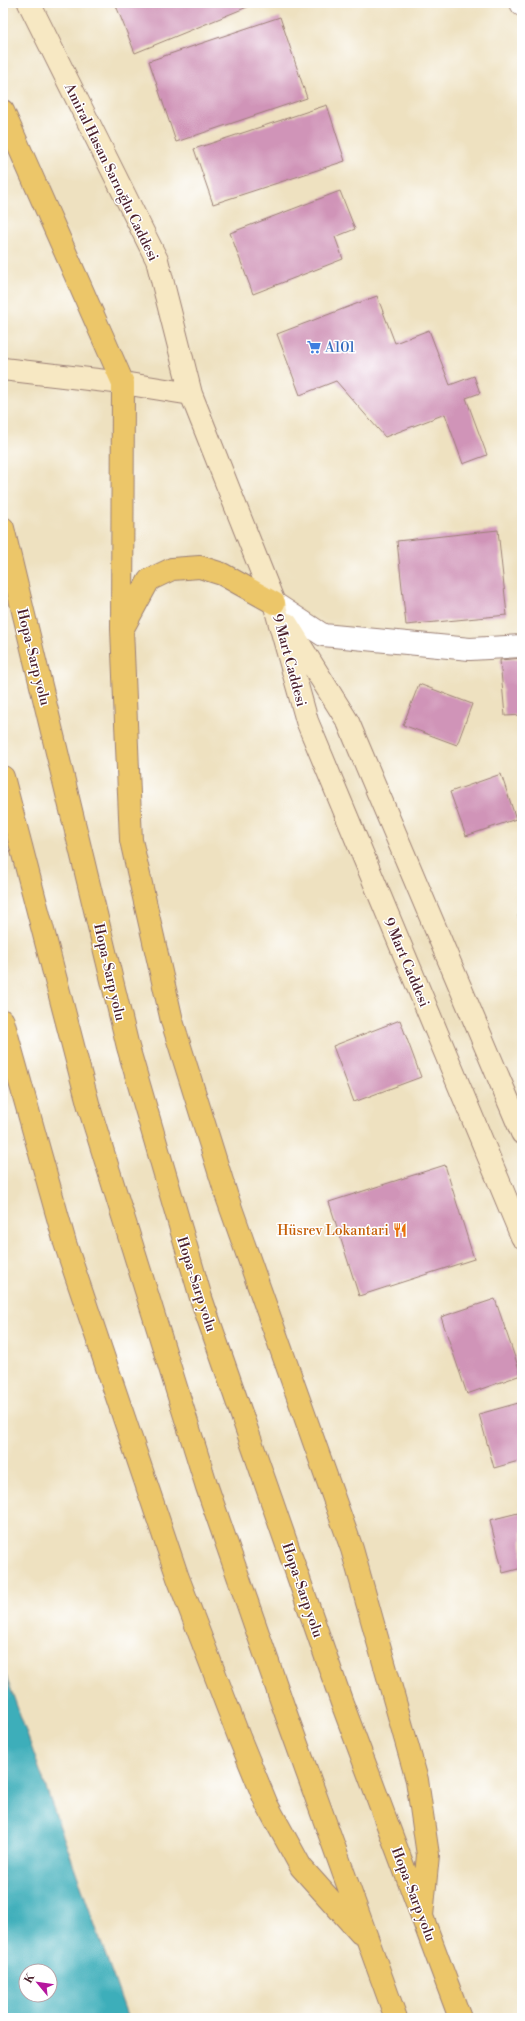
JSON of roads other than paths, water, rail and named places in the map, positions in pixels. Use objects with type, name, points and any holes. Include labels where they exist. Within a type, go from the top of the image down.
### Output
[{"type":"highway","points":[[3,111],[122,383],[122,629],[131,840],[172,1021],[228,1197],[352,1549],[417,1780],[428,1855],[422,1916]]},
{"type":"highway","name":"Hopa-Sarp yolu","points":[[3,528],[128,1046],[200,1298],[342,1703],[460,2018]]},
{"type":"highway","points":[[122,629],[149,580],[172,569],[200,567],[222,574],[274,603]]},
{"type":"highway","points":[[3,778],[89,1107],[202,1472],[286,1714],[396,2018]]},
{"type":"highway","points":[[3,1021],[65,1243],[178,1578],[239,1737],[267,1805],[301,1867],[368,1942]]},
{"type":"main road","name":"Amiral Hasan Sarıoğlu Caddesi","points":[[29,3],[157,260],[191,394],[274,603]]},
{"type":"main road","points":[[3,369],[122,383],[191,394]]},
{"type":"main road","name":"9 Mart Caddesi","points":[[274,603],[348,722],[522,1133]]},
{"type":"main road","name":"9 Mart Caddesi","points":[[274,603],[307,721],[522,1237]]},
{"type":"street","points":[[274,603],[323,635],[470,649],[522,646]]},
{"type":"water","points":[[3,1667],[128,2018],[3,2018]]},
{"type":"place","name":"A101","points":[[314,347]]},
{"type":"place","name":"Hüsrev Lokantari","points":[[400,1230]]}]
